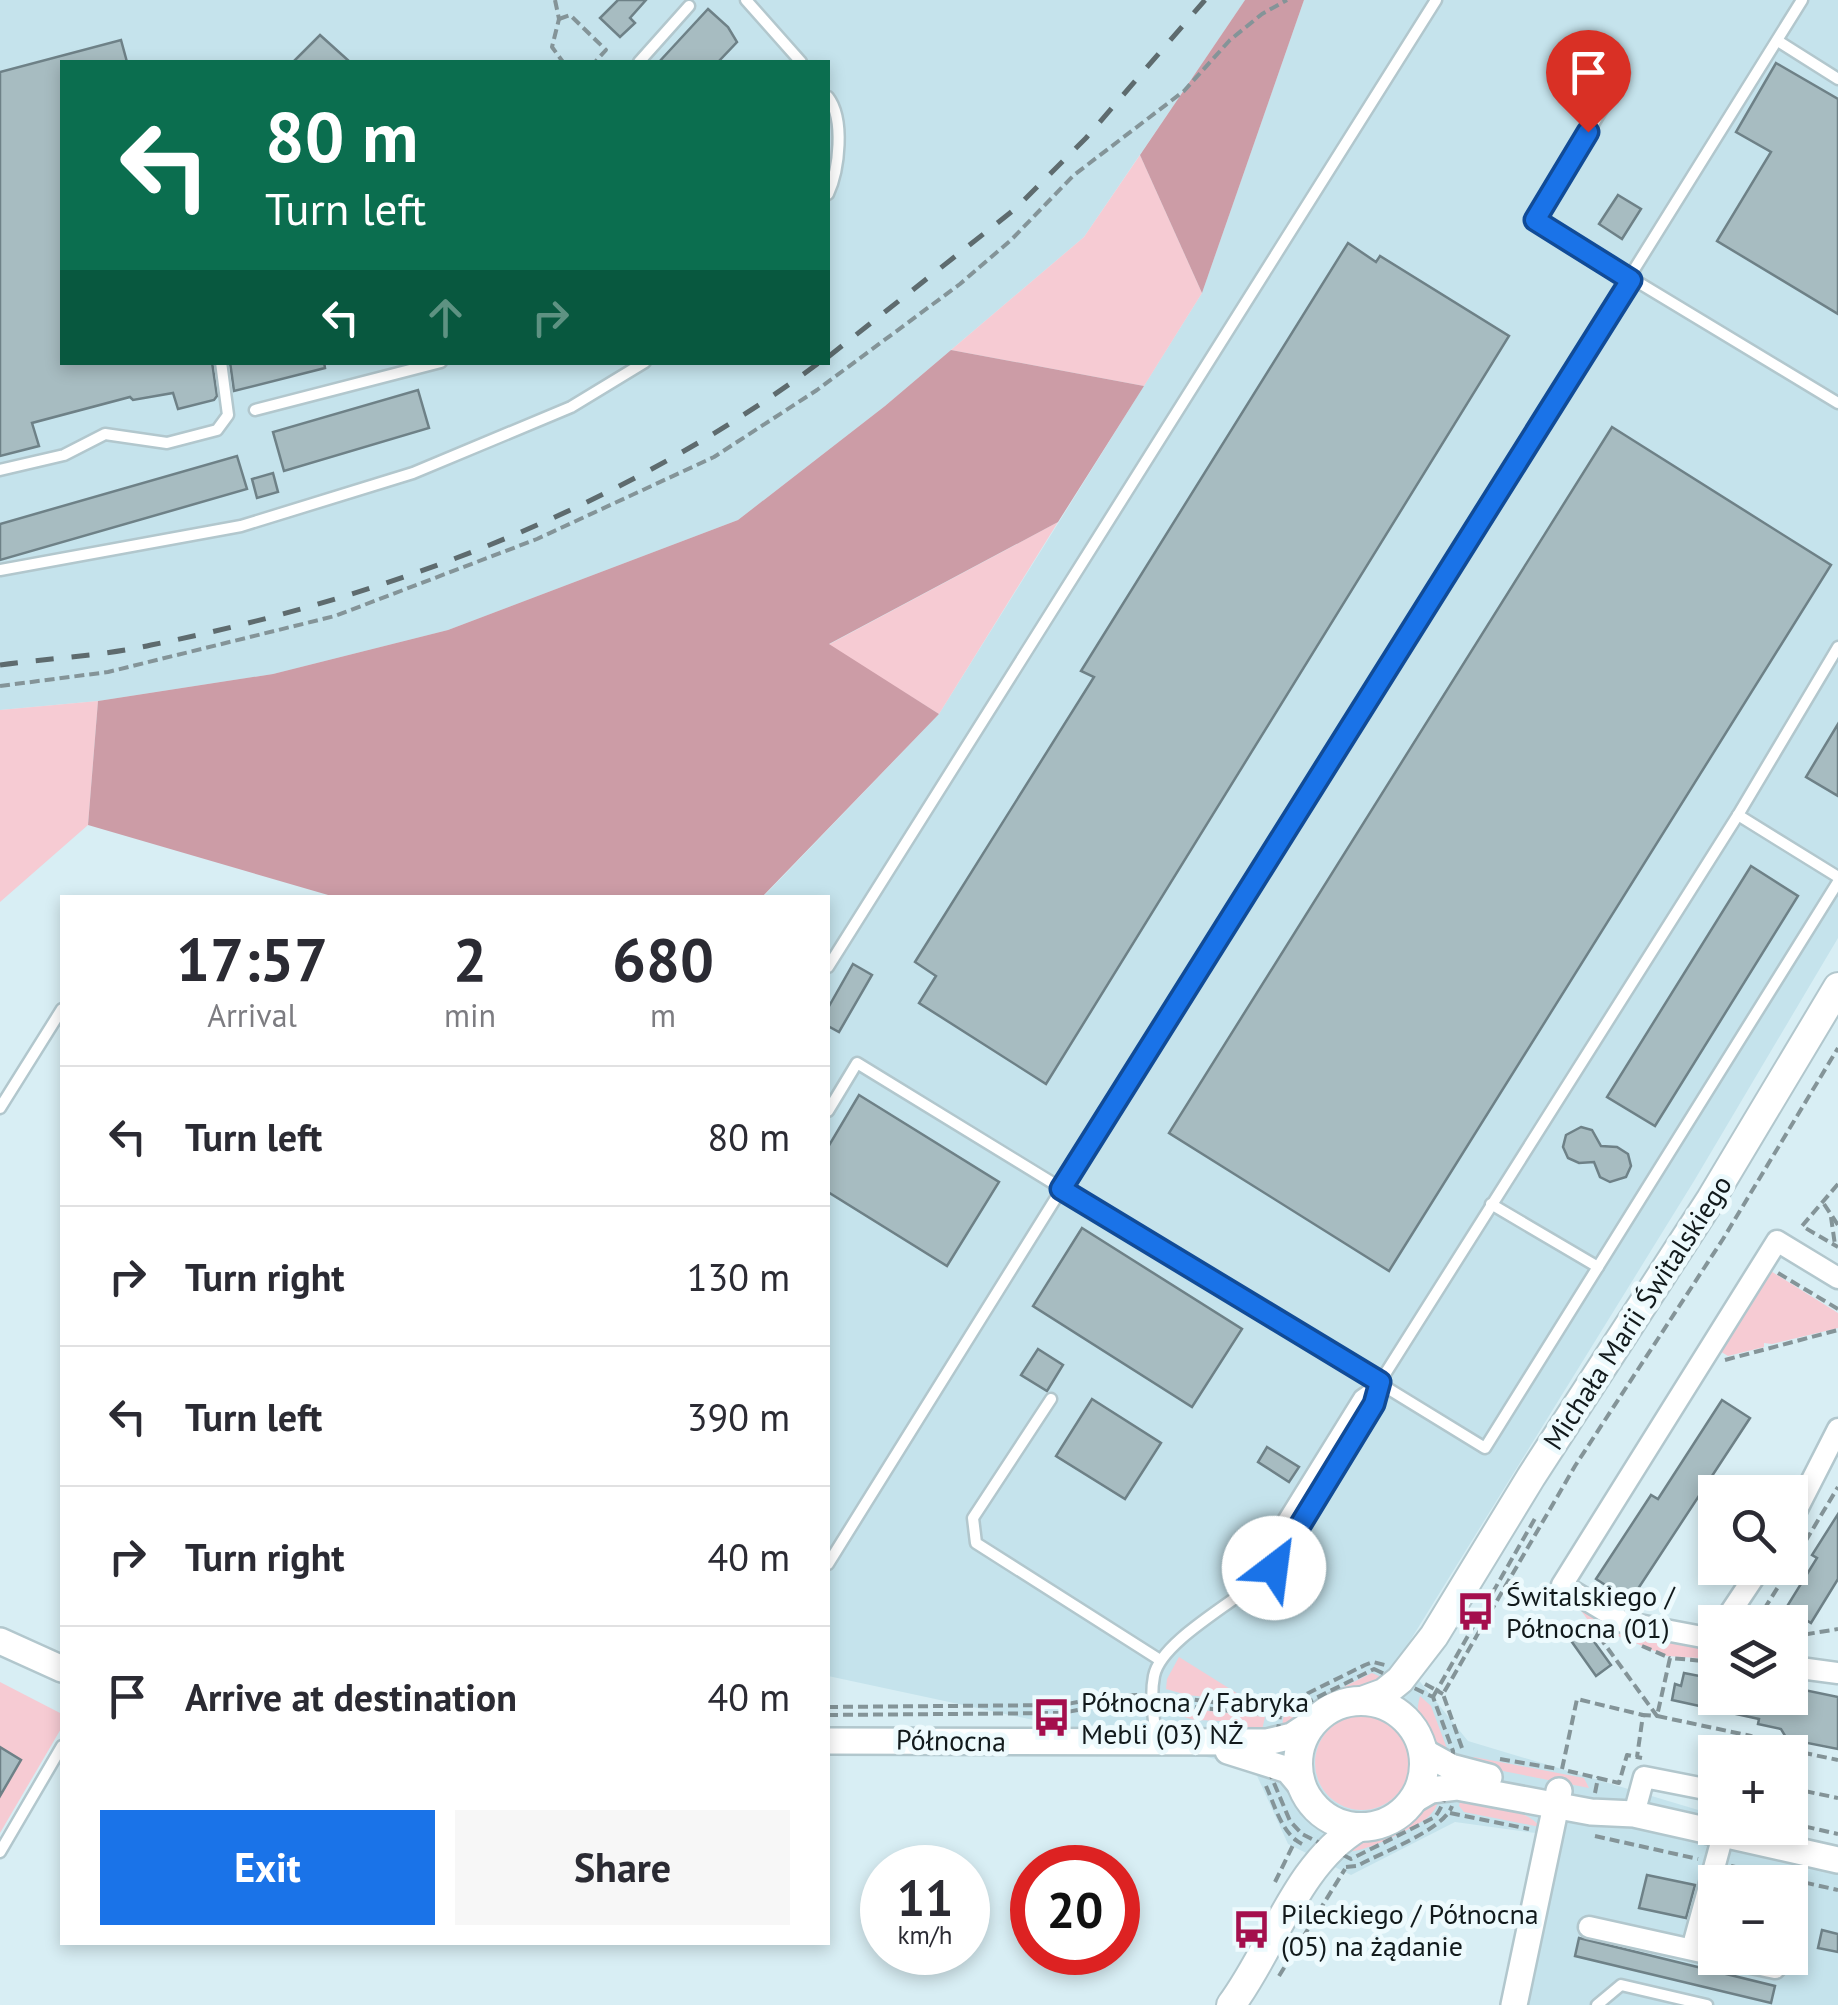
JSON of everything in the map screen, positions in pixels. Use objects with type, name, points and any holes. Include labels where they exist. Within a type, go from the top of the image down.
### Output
[{"type":"main road","name":"Michała Marii Świtalskiego","points":[[1419,1743],[1410,1710],[1422,1686],[1434,1636],[1531,1477],[1712,1198],[1838,987]]},
{"type":"main road","points":[[1330,1853],[1316,1826],[1298,1770],[1299,1752],[1316,1720],[1339,1705],[1422,1686]]},
{"type":"main road","points":[[1307,1796],[1333,1821],[1359,1827],[1392,1819],[1412,1802],[1422,1778],[1419,1743],[1392,1710],[1362,1701]]},
{"type":"main road","points":[[1231,2005],[1300,1888],[1359,1827]]},
{"type":"street","points":[[1698,1637],[1623,1622],[1562,1585],[1776,1241],[1838,1278]]},
{"type":"street","points":[[1808,1488],[1838,1429]]},
{"type":"street","points":[[0,1641],[60,1668]]},
{"type":"street","points":[[1808,1669],[1838,1673]]},
{"type":"street","name":"Północna","points":[[830,1741],[1194,1742],[1272,1736],[1316,1720]]},
{"type":"street","points":[[1272,1736],[1288,1770],[1307,1796]]},
{"type":"street","points":[[1419,1743],[1452,1773],[1559,1789],[1634,1814],[1698,1829]]},
{"type":"street","points":[[1412,1802],[1452,1773]]},
{"type":"street","points":[[1634,1814],[1644,1777],[1698,1788]]},
{"type":"street","points":[[1514,2005],[1559,1789]]},
{"type":"street","points":[[1692,1949],[1720,1845]]},
{"type":"street","points":[[1789,1845],[1838,1860]]},
{"type":"street","points":[[1589,1927],[1698,1950]]},
{"type":"lane","points":[[746,0],[799,60]]},
{"type":"lane","points":[[830,963],[1436,0]]},
{"type":"lane","points":[[830,1561],[1802,0]]},
{"type":"lane","points":[[641,60],[689,6]]},
{"type":"lane","points":[[1778,41],[1838,79]]},
{"type":"lane","points":[[1624,73],[1535,220],[1838,403]]},
{"type":"lane","points":[[830,99],[839,156],[830,187]]},
{"type":"lane","points":[[0,470],[64,455],[106,434],[167,443],[216,430],[228,416],[221,365]]},
{"type":"lane","points":[[255,410],[429,365]]},
{"type":"lane","points":[[0,570],[241,526],[413,473],[571,406],[641,365]]},
{"type":"lane","points":[[1156,1740],[1154,1677],[1160,1660],[1175,1642],[1230,1605],[1274,1568],[1374,1404],[1380,1382],[1738,815],[1838,647]]},
{"type":"lane","points":[[830,1108],[856,1063],[1484,1448],[1838,879],[1738,815]]},
{"type":"lane","points":[[0,1108],[60,1012]]},
{"type":"lane","points":[[1492,1204],[1598,1268]]},
{"type":"lane","points":[[1230,1605],[1360,1396],[1380,1382]]},
{"type":"lane","points":[[1051,1399],[974,1518],[976,1543],[1160,1660]]},
{"type":"lane","points":[[0,1852],[60,1749]]},
{"type":"lane","points":[[1598,2005],[1621,1984],[1707,2005]]},
{"type":"path","points":[[555,0],[559,19],[552,47],[562,60]]},
{"type":"path","points":[[0,686],[108,672],[335,616],[537,539],[714,457],[817,390],[960,284],[1011,240],[1074,176],[1184,91],[1230,40],[1287,0]]},
{"type":"path","points":[[559,19],[570,15],[606,50],[596,60]]},
{"type":"path","points":[[1422,1686],[1575,1466],[1723,1239],[1838,1048]]},
{"type":"path","points":[[1836,1246],[1802,1226],[1838,1184]]},
{"type":"path","points":[[1824,1204],[1838,1224]]},
{"type":"path","points":[[1831,1217],[1836,1246]]},
{"type":"path","points":[[1762,1264],[1838,1309]]},
{"type":"path","points":[[1708,1351],[1725,1360],[1838,1330]]},
{"type":"path","points":[[1808,1537],[1838,1486]]},
{"type":"path","points":[[1422,1686],[1526,1535]]},
{"type":"path","points":[[1588,1621],[1657,1716]]},
{"type":"path","points":[[1808,1635],[1838,1629]]},
{"type":"path","points":[[1657,1716],[1670,1658],[1698,1660]]},
{"type":"path","points":[[1270,1990],[1330,1853],[1428,1824],[1443,1805],[1452,1773],[1463,1752],[1422,1686],[1373,1662],[1272,1736],[1264,1782],[1284,1826],[1295,1840],[1330,1853],[1357,1866],[1432,1828],[1450,1813],[1452,1773],[1422,1686]]},
{"type":"path","points":[[830,1708],[1062,1705],[1109,1696],[1154,1699],[1272,1736]]},
{"type":"path","points":[[830,1715],[1062,1713],[1154,1699]]},
{"type":"path","points":[[1559,1789],[1576,1699],[1751,1736],[1771,1746],[1838,1760]]},
{"type":"path","points":[[1637,1757],[1643,1714]]},
{"type":"path","points":[[1272,1736],[1272,1780],[1290,1821],[1330,1853]]},
{"type":"path","points":[[1496,1758],[1559,1789],[1598,1778]]},
{"type":"path","points":[[1808,1792],[1838,1798]]},
{"type":"path","points":[[1450,1813],[1552,1834]]},
{"type":"path","points":[[1808,1827],[1838,1834]]},
{"type":"shaded area","points":[[0,0],[1245,0],[1084,237],[885,406],[738,520],[448,630],[273,674],[98,701],[0,710]]},
{"type":"shaded area","points":[[1245,0],[1304,0],[1202,293],[1140,155]]},
{"type":"shaded area","points":[[1304,0],[1838,0],[1838,938],[1694,1181],[1400,1657],[1468,1741],[1698,1810],[1698,1845],[1808,1843],[1838,1852],[1838,2005],[1523,2005],[1558,1836],[1455,1822],[1351,1875],[1288,1844],[1253,1767],[830,1676],[830,895],[765,895],[939,714],[1202,293]]},
{"type":"shaded area","points":[[1140,155],[1202,293],[1144,386],[951,350],[1084,237]]},
{"type":"shaded area","points":[[951,350],[1144,386],[1058,522],[829,644],[939,714],[764,895],[328,895],[88,825],[98,701],[273,674],[448,630],[738,520]]},
{"type":"shaded area","points":[[1058,522],[939,714],[828,645]]},
{"type":"shaded area","points":[[98,701],[88,825],[0,902],[0,710]]},
{"type":"shaded area","points":[[1769,1270],[1838,1313],[1838,1328],[1764,1343],[1764,1347],[1728,1356],[1718,1350]]},
{"type":"shaded area","points":[[1569,1594],[1630,1626],[1698,1640],[1698,1658],[1667,1656],[1590,1623]]},
{"type":"shaded area","points":[[1179,1657],[1243,1697],[1244,1701],[1166,1689]]},
{"type":"shaded area","points":[[1372,1673],[1388,1680],[1366,1692],[1331,1699],[1282,1731],[1287,1715]]},
{"type":"shaded area","points":[[0,1682],[60,1713],[60,1730],[0,1833]]},
{"type":"shaded area","points":[[1420,1696],[1431,1706],[1449,1754],[1422,1731],[1418,1715]]},
{"type":"shaded area","points":[[1172,1707],[1265,1717],[1262,1730],[1191,1719]]},
{"type":"shaded area","points":[[1362,1716],[1380,1719],[1395,1730],[1406,1745],[1406,1781],[1395,1796],[1380,1807],[1362,1810],[1344,1807],[1329,1796],[1318,1781],[1315,1763],[1318,1745],[1329,1730],[1344,1719]]},
{"type":"shaded area","points":[[1474,1757],[1584,1778],[1589,1788],[1467,1764]]},
{"type":"shaded area","points":[[1461,1796],[1516,1811],[1540,1827],[1464,1812],[1459,1806]]},
{"type":"shaded area","points":[[1441,1798],[1429,1816],[1411,1828],[1376,1845],[1347,1851],[1369,1834],[1396,1825],[1418,1804]]},
{"type":"building","points":[[618,0],[646,0],[630,18],[635,23],[620,37],[600,18]]},
{"type":"building","points":[[708,9],[728,27],[737,42],[720,60],[661,60]]},
{"type":"building","points":[[320,35],[348,60],[295,60]]},
{"type":"building","points":[[121,40],[126,60],[60,60],[60,365],[212,365],[217,396],[214,400],[178,409],[173,393],[133,400],[130,397],[32,423],[39,446],[0,456],[0,72]]},
{"type":"building","points":[[1776,63],[1838,99],[1838,314],[1717,241],[1771,152],[1736,132]]},
{"type":"building","points":[[1618,195],[1641,209],[1622,239],[1599,224]]},
{"type":"building","points":[[1348,243],[1376,262],[1380,256],[1509,336],[1046,1084],[919,1003],[936,976],[915,962],[1094,677],[1081,671]]},
{"type":"building","points":[[230,365],[324,365],[325,368],[234,391]]},
{"type":"building","points":[[418,390],[429,428],[284,471],[273,432]]},
{"type":"building","points":[[1612,427],[1831,565],[1389,1271],[1169,1133]]},
{"type":"building","points":[[237,456],[247,489],[0,560],[0,524]]},
{"type":"building","points":[[273,473],[278,492],[257,498],[252,479]]},
{"type":"building","points":[[1838,724],[1838,796],[1806,777]]},
{"type":"building","points":[[1751,866],[1798,896],[1655,1126],[1607,1097]]},
{"type":"building","points":[[853,964],[872,975],[839,1032],[830,1027],[830,1004]]},
{"type":"building","points":[[859,1095],[999,1182],[947,1266],[830,1193],[830,1144]]},
{"type":"building","points":[[1581,1127],[1592,1130],[1601,1146],[1617,1147],[1628,1154],[1631,1166],[1626,1177],[1610,1182],[1600,1177],[1594,1162],[1579,1163],[1568,1158],[1563,1147],[1566,1135]]},
{"type":"building","points":[[1082,1228],[1242,1329],[1192,1407],[1033,1306]]},
{"type":"building","points":[[1038,1349],[1063,1365],[1047,1391],[1021,1375]]},
{"type":"building","points":[[1092,1399],[1161,1443],[1125,1499],[1056,1456]]},
{"type":"building","points":[[1722,1400],[1750,1418],[1713,1475],[1698,1475],[1698,1497],[1630,1601],[1596,1579],[1651,1495],[1658,1499]]},
{"type":"building","points":[[1267,1447],[1299,1467],[1289,1482],[1258,1462]]},
{"type":"building","points":[[1838,1514],[1838,1579],[1811,1623],[1808,1605],[1788,1605],[1800,1585],[1808,1585],[1808,1573],[1817,1558],[1812,1555]]},
{"type":"building","points":[[1582,1625],[1611,1665],[1596,1676],[1567,1635]]},
{"type":"building","points":[[1684,1673],[1698,1676],[1698,1706],[1672,1700],[1675,1684],[1681,1686]]},
{"type":"building","points":[[1808,1691],[1838,1697],[1838,1749],[1808,1743],[1808,1735],[1785,1735],[1781,1729],[1758,1724],[1759,1719],[1741,1715],[1808,1715]]},
{"type":"building","points":[[0,1747],[21,1760],[0,1796]]},
{"type":"building","points":[[1647,1875],[1695,1885],[1686,1918],[1639,1908]]},
{"type":"building","points":[[1822,1930],[1838,1934],[1838,1952],[1818,1948]]},
{"type":"building","points":[[1579,1938],[1698,1967],[1698,1975],[1730,1975],[1775,1986],[1771,2003],[1575,1956]]},
{"type":"railway","points":[[830,355],[1015,209],[1086,138],[1205,0]]},
{"type":"railway","points":[[0,665],[151,645],[240,625],[416,573],[585,503],[666,461],[745,414],[816,365]]},
{"type":"place","name":"Świtalskiego / Północna (01)","points":[[1476,1611]]},
{"type":"place","name":"Północna / Fabryka Mebli (03) NŻ","points":[[1051,1717]]},
{"type":"place","name":"Pileckiego / Północna (05) na żądanie","points":[[1251,1929]]},
{"type":"route","points":[[1274,1568],[1374,1404],[1380,1382],[1061,1189],[1631,280],[1535,220],[1588,132]]}]
